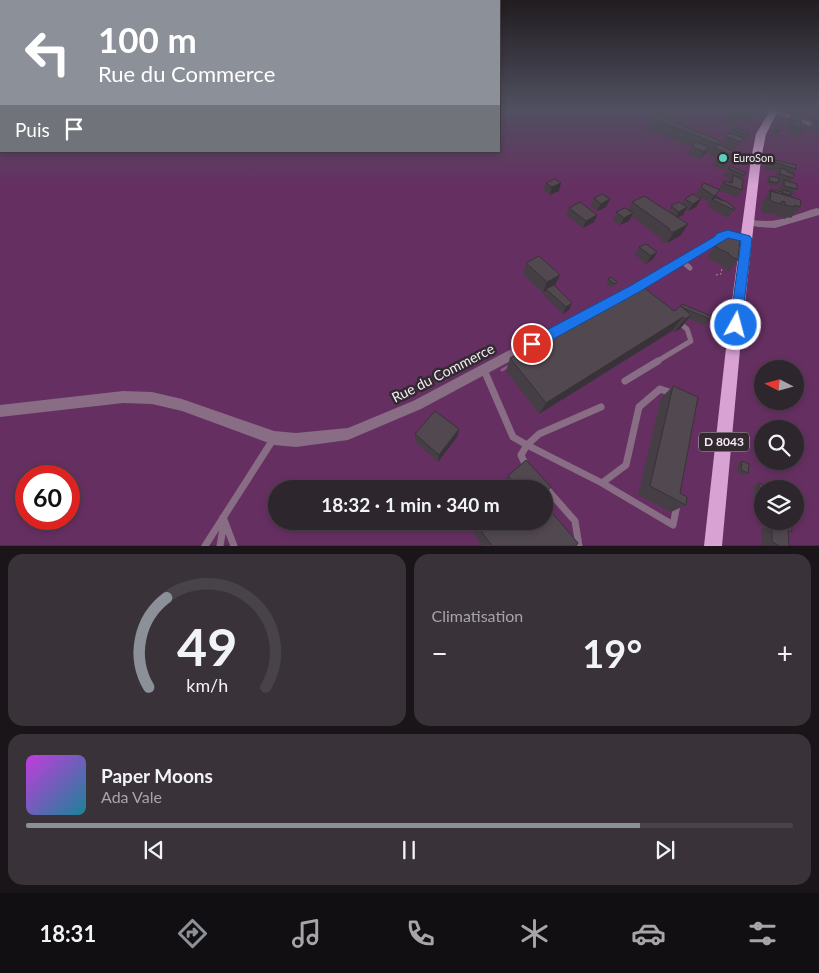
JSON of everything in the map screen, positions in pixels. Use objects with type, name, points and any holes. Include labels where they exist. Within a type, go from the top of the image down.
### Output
[{"type":"main road","name":"D 8043","points":[[714,546],[732,317],[746,242],[761,134]]},
{"type":"street","points":[[748,224],[765,227],[777,226],[817,211],[819,212]]},
{"type":"street","name":"Rue du Commerce","points":[[0,411],[123,396],[152,398],[182,404],[274,438],[296,440],[348,434],[417,406],[632,294],[687,264],[723,237],[748,224]]},
{"type":"street","points":[[723,237],[746,242]]},
{"type":"lane","points":[[625,381],[691,341],[687,329],[674,317]]},
{"type":"lane","points":[[484,370],[513,437],[602,483],[673,525],[678,496]]},
{"type":"lane","points":[[602,483],[626,465],[639,407],[660,389],[677,395]]},
{"type":"lane","points":[[530,470],[524,463],[521,455],[527,445],[539,434],[602,407]]},
{"type":"lane","points":[[205,546],[274,438]]},
{"type":"lane","points":[[536,478],[575,521],[579,546]]},
{"type":"lane","points":[[220,546],[224,531],[223,517]]},
{"type":"lane","points":[[223,517],[234,546]]},
{"type":"path","points":[[716,275],[721,274],[722,267]]},
{"type":"shaded area","points":[[500,134],[819,134],[819,545],[0,545],[0,152],[500,152]]},
{"type":"building","points":[[693,134],[705,134],[720,141],[717,144]]},
{"type":"building","points":[[733,134],[744,138],[740,142],[725,136]]},
{"type":"building","points":[[696,142],[709,147],[704,152],[692,146]]},
{"type":"building","points":[[718,144],[738,153],[735,157],[715,148]]},
{"type":"building","points":[[720,154],[732,159],[729,162],[717,157]]},
{"type":"building","points":[[771,159],[796,165],[796,169],[774,162],[773,165],[770,164]]},
{"type":"building","points":[[730,166],[746,173],[744,175],[728,168]]},
{"type":"building","points":[[780,168],[794,174],[793,178],[780,174]]},
{"type":"building","points":[[733,175],[743,180],[742,190],[723,183],[724,181],[732,183]]},
{"type":"building","points":[[770,176],[779,178],[778,183],[769,181]]},
{"type":"building","points":[[555,179],[561,183],[552,187],[546,183]]},
{"type":"building","points":[[784,180],[797,184],[797,189],[784,186]]},
{"type":"building","points":[[704,183],[720,190],[714,196],[701,187]]},
{"type":"building","points":[[770,189],[782,192],[782,194],[770,192]]},
{"type":"building","points":[[783,190],[790,192],[791,195],[783,193]]},
{"type":"building","points":[[771,191],[801,200],[800,207],[785,205],[785,202],[782,201],[781,204],[773,202],[770,200]]},
{"type":"building","points":[[602,194],[610,199],[601,204],[594,198]]},
{"type":"building","points":[[693,194],[701,199],[693,204],[685,199]]},
{"type":"building","points":[[644,196],[688,224],[671,232],[668,230],[670,229],[632,202]]},
{"type":"building","points":[[715,197],[727,202],[735,208],[734,210],[713,200]]},
{"type":"building","points":[[580,202],[597,215],[586,221],[569,208]]},
{"type":"building","points":[[679,202],[687,207],[679,212],[671,206]]},
{"type":"building","points":[[625,208],[633,213],[624,218],[616,212]]},
{"type":"building","points":[[730,236],[740,240],[738,260],[715,246]]},
{"type":"building","points":[[646,244],[657,252],[651,256],[639,247]]},
{"type":"building","points":[[539,256],[560,275],[547,282],[526,263]]},
{"type":"building","points":[[611,277],[617,282],[614,284],[608,279]]},
{"type":"building","points":[[554,285],[572,303],[566,307],[546,289]]},
{"type":"building","points":[[642,286],[674,311],[681,306],[691,315],[685,319],[683,317],[546,403],[510,358]]},
{"type":"building","points":[[682,304],[711,316],[710,319],[681,307]]},
{"type":"building","points":[[673,386],[698,397],[680,493],[687,497],[686,505],[650,486]]},
{"type":"building","points":[[435,411],[459,429],[439,455],[415,434]]},
{"type":"building","points":[[526,460],[545,480],[511,480],[508,476]]},
{"type":"building","points":[[742,461],[749,464],[748,473],[741,470]]},
{"type":"building","points":[[553,514],[578,543],[576,546],[492,546],[480,530],[553,530]]},
{"type":"building","points":[[772,530],[788,530],[789,546],[780,546],[772,542]]},
{"type":"waterway","points":[[502,370],[509,366]]},
{"type":"place","name":"EuroSon","points":[[723,158]]},
{"type":"route","points":[[532,344],[635,289],[728,234],[747,239],[736,325]]}]
